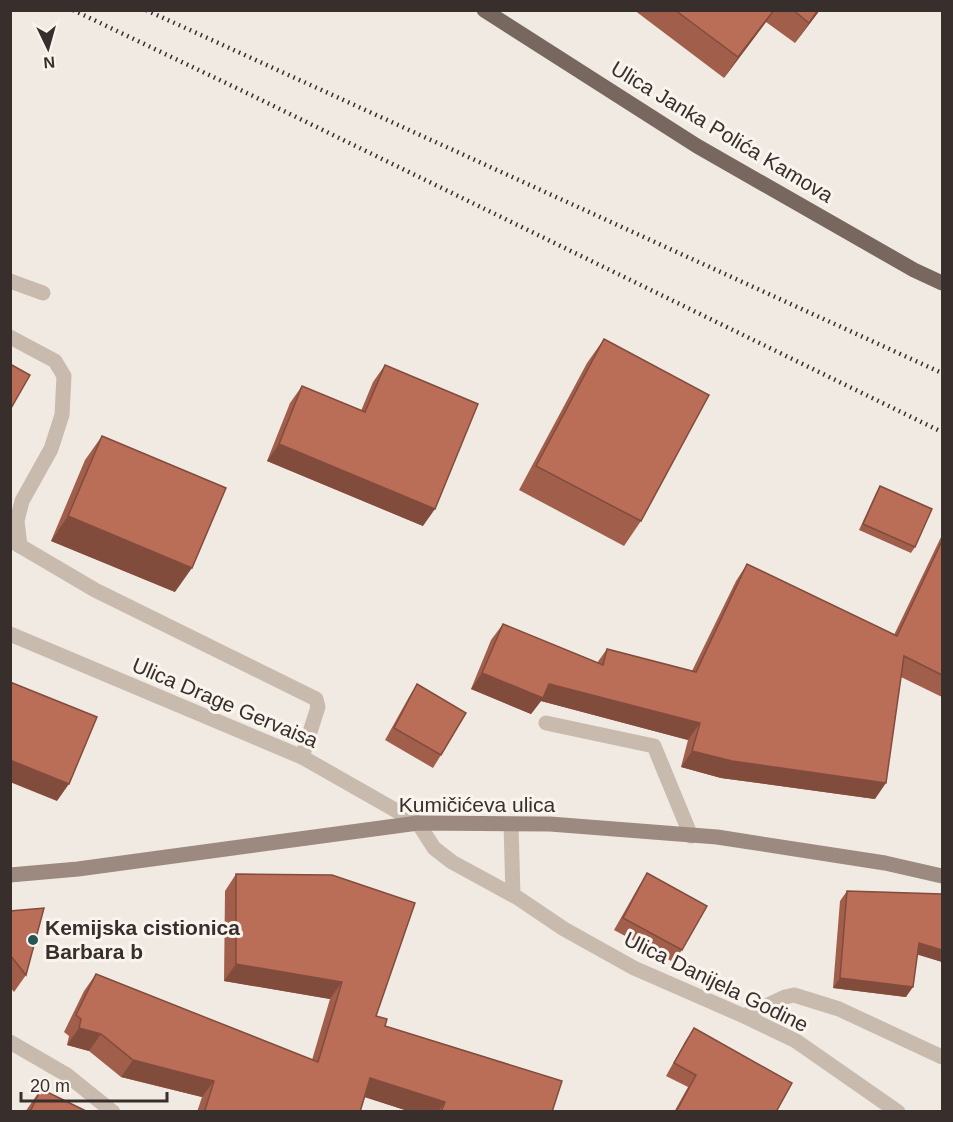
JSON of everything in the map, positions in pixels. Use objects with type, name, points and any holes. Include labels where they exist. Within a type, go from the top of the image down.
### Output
[{"type":"main road","name":"Ulica Janka Polića Kamova","points":[[484,10],[697,146],[914,270],[942,283]]},
{"type":"main road","name":"Kumičićeva ulica","points":[[10,875],[78,869],[418,823],[550,824],[717,837],[873,862],[942,876]]},
{"type":"street","points":[[10,281],[43,293]]},
{"type":"street","points":[[10,337],[55,361],[64,376],[62,415],[51,449],[22,501],[15,543],[95,590],[316,699],[318,707],[302,757]]},
{"type":"street","name":"Ulica Drage Gervaisa","points":[[10,634],[302,757],[418,823]]},
{"type":"street","points":[[546,723],[654,746],[691,836]]},
{"type":"street","name":"Ulica Danijela Godine","points":[[418,823],[435,848],[452,862],[513,895],[564,929],[634,968],[796,1041],[898,1112]]},
{"type":"street","points":[[511,824],[513,895]]},
{"type":"street","points":[[744,1016],[794,995],[839,1009],[942,1057]]},
{"type":"street","points":[[10,1042],[67,1075],[113,1112]]},
{"type":"building","points":[[675,10],[774,10],[738,57]]},
{"type":"building","points":[[793,10],[818,10],[809,23]]},
{"type":"building","points":[[604,339],[709,395],[641,521],[536,466]]},
{"type":"building","points":[[10,364],[30,375],[10,410]]},
{"type":"building","points":[[385,365],[478,404],[435,509],[279,444],[302,386],[365,412]]},
{"type":"building","points":[[102,436],[226,488],[192,568],[68,516]]},
{"type":"building","points":[[880,486],[932,509],[915,547],[863,524]]},
{"type":"building","points":[[942,541],[942,675],[904,656],[886,783],[732,761],[692,751],[700,723],[549,684],[543,698],[482,673],[503,624],[603,665],[607,649],[696,672],[747,564],[897,636]]},
{"type":"building","points":[[10,682],[97,717],[69,784],[10,760]]},
{"type":"building","points":[[417,684],[466,713],[441,755],[394,728]]},
{"type":"building","points":[[647,873],[707,906],[682,950],[623,918]]},
{"type":"building","points":[[236,874],[332,875],[415,903],[376,1016],[387,1019],[385,1026],[562,1081],[552,1112],[441,1112],[445,1102],[370,1078],[360,1112],[210,1112],[205,1110],[214,1081],[133,1060],[101,1034],[79,1028],[81,1019],[76,1015],[96,974],[318,1062],[342,982],[236,964]]},
{"type":"building","points":[[847,891],[942,894],[942,950],[919,943],[913,987],[840,978]]},
{"type":"building","points":[[44,908],[26,975],[10,955],[10,911]]},
{"type":"building","points":[[694,1028],[792,1083],[776,1112],[676,1112],[696,1075],[674,1063]]},
{"type":"building","points":[[41,1089],[88,1112],[30,1112]]},
{"type":"railway","points":[[73,10],[942,432]]},
{"type":"railway","points":[[146,10],[942,373]]},
{"type":"place","name":"Kemijska cistionica Barbara b","points":[[33,940]]}]
